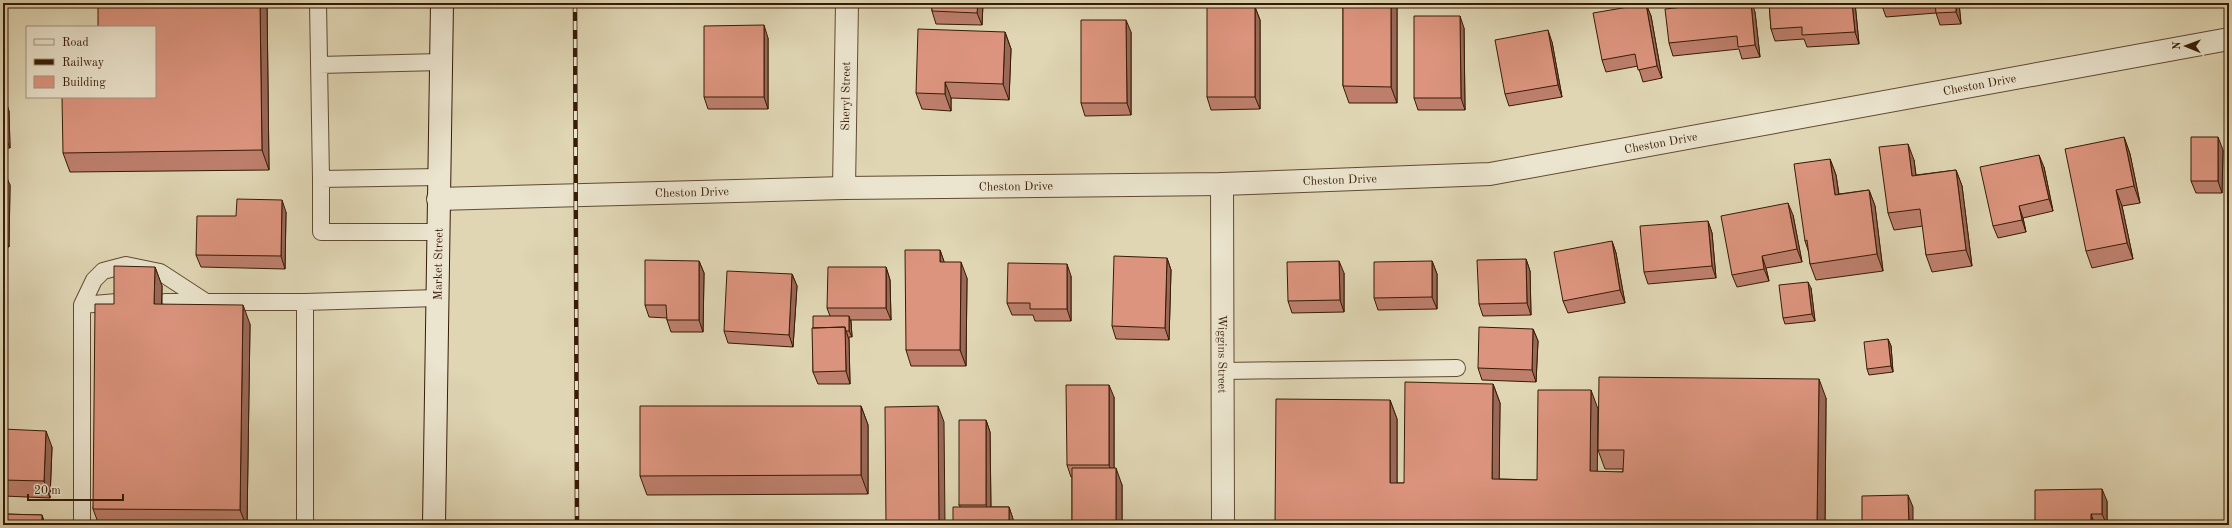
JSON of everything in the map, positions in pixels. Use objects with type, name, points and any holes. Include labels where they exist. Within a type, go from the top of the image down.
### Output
[{"type":"street","name":"Market Street","points":[[434,525],[442,3]]},
{"type":"street","name":"Sheryl Street","points":[[844,188],[847,3]]},
{"type":"street","name":"Cheston Drive","points":[[438,199],[844,188],[1222,184],[1490,174],[2229,39]]},
{"type":"street","name":"Wiggins Street","points":[[1222,184],[1223,525]]},
{"type":"lane","points":[[318,3],[321,232],[438,232]]},
{"type":"lane","points":[[319,65],[441,62]]},
{"type":"lane","points":[[321,179],[439,177]]},
{"type":"lane","points":[[82,525],[82,305],[94,280],[103,270],[126,265],[160,272],[206,302]]},
{"type":"lane","points":[[165,302],[305,302],[437,298]]},
{"type":"lane","points":[[82,305],[117,302]]},
{"type":"lane","points":[[305,302],[305,525]]},
{"type":"lane","points":[[1223,371],[1457,368]]},
{"type":"building","points":[[98,3],[260,3],[262,150],[63,153],[62,98],[156,98],[156,26],[98,26]]},
{"type":"building","points":[[932,3],[978,3],[977,13],[932,11]]},
{"type":"building","points":[[1343,3],[1391,3],[1391,87],[1343,86]]},
{"type":"building","points":[[1722,3],[1751,3],[1755,45],[1738,47],[1737,36],[1669,43],[1665,9]]},
{"type":"building","points":[[1769,3],[1852,3],[1855,32],[1802,35],[1802,27],[1771,29]]},
{"type":"building","points":[[1881,3],[1907,3],[1881,5]]},
{"type":"building","points":[[1935,3],[1956,3],[1956,12],[1936,13]]},
{"type":"building","points":[[1646,4],[1657,66],[1638,70],[1635,54],[1602,60],[1593,13]]},
{"type":"building","points":[[1207,7],[1255,7],[1255,97],[1207,97]]},
{"type":"building","points":[[1414,16],[1460,16],[1461,98],[1414,98]]},
{"type":"building","points":[[1081,20],[1126,20],[1127,103],[1081,103]]},
{"type":"building","points":[[764,25],[764,97],[704,97],[704,26]]},
{"type":"building","points":[[918,29],[1005,32],[1003,84],[945,82],[945,94],[916,93]]},
{"type":"building","points":[[1548,30],[1558,85],[1505,94],[1495,40]]},
{"type":"building","points":[[3,98],[5,98],[5,136],[3,136]]},
{"type":"building","points":[[2124,137],[2134,186],[2116,190],[2127,243],[2086,251],[2065,149]]},
{"type":"building","points":[[2191,137],[2218,137],[2218,181],[2191,181]]},
{"type":"building","points":[[1908,144],[1912,176],[1956,170],[1966,250],[1926,255],[1920,209],[1888,213],[1879,147]]},
{"type":"building","points":[[2039,155],[2049,199],[2019,206],[2022,220],[1993,226],[1980,167]]},
{"type":"building","points":[[1830,159],[1835,195],[1869,190],[1877,254],[1810,264],[1807,240],[1805,241],[1794,164]]},
{"type":"building","points":[[3,173],[5,173],[5,235],[3,235]]},
{"type":"building","points":[[237,199],[282,200],[281,256],[196,255],[197,216],[236,216]]},
{"type":"building","points":[[1788,203],[1797,249],[1762,256],[1764,269],[1732,275],[1721,216]]},
{"type":"building","points":[[1708,221],[1712,266],[1644,272],[1640,226]]},
{"type":"building","points":[[1612,241],[1620,290],[1563,301],[1554,252]]},
{"type":"building","points":[[905,250],[940,250],[940,262],[961,262],[960,350],[906,350]]},
{"type":"building","points":[[1114,256],[1167,258],[1165,328],[1112,326]]},
{"type":"building","points":[[1526,259],[1527,303],[1479,304],[1477,260]]},
{"type":"building","points":[[645,260],[699,261],[699,320],[667,320],[666,305],[645,305]]},
{"type":"building","points":[[1339,261],[1340,300],[1288,301],[1287,262]]},
{"type":"building","points":[[1432,261],[1432,297],[1374,298],[1374,262]]},
{"type":"building","points":[[1008,263],[1067,264],[1067,309],[1030,309],[1030,303],[1007,303]]},
{"type":"building","points":[[114,266],[155,267],[154,304],[243,305],[240,510],[93,509],[95,304],[114,304]]},
{"type":"building","points":[[828,267],[886,267],[886,308],[827,308]]},
{"type":"building","points":[[727,271],[792,274],[789,335],[724,331]]},
{"type":"building","points":[[1808,282],[1812,314],[1783,318],[1779,285]]},
{"type":"building","points":[[813,316],[849,316],[849,331],[846,331],[845,327],[813,328]]},
{"type":"building","points":[[845,327],[846,371],[813,372],[812,328]]},
{"type":"building","points":[[1479,327],[1533,329],[1532,370],[1478,368]]},
{"type":"building","points":[[1888,339],[1891,366],[1867,369],[1864,342]]},
{"type":"building","points":[[1599,377],[1819,379],[1817,525],[1275,525],[1276,399],[1390,400],[1390,483],[1404,483],[1405,382],[1493,384],[1492,479],[1537,480],[1538,390],[1591,390],[1590,471],[1623,472],[1624,450],[1598,450]]},
{"type":"building","points":[[1066,385],[1109,385],[1109,465],[1067,465]]},
{"type":"building","points":[[640,406],[861,406],[861,475],[640,476]]},
{"type":"building","points":[[938,406],[939,525],[886,525],[885,407]]},
{"type":"building","points":[[959,420],[986,420],[986,505],[959,505]]},
{"type":"building","points":[[3,429],[46,431],[44,481],[3,480]]},
{"type":"building","points":[[1072,468],[1116,468],[1116,525],[1072,525]]},
{"type":"building","points":[[2102,489],[2102,514],[2091,514],[2091,525],[2035,525],[2035,490]]},
{"type":"building","points":[[1908,495],[1909,525],[1862,525],[1862,496]]},
{"type":"building","points":[[953,507],[1009,507],[1009,525],[953,525]]},
{"type":"building","points":[[3,514],[42,515],[42,525],[3,525]]},
{"type":"railway","points":[[575,3],[577,525]]}]
